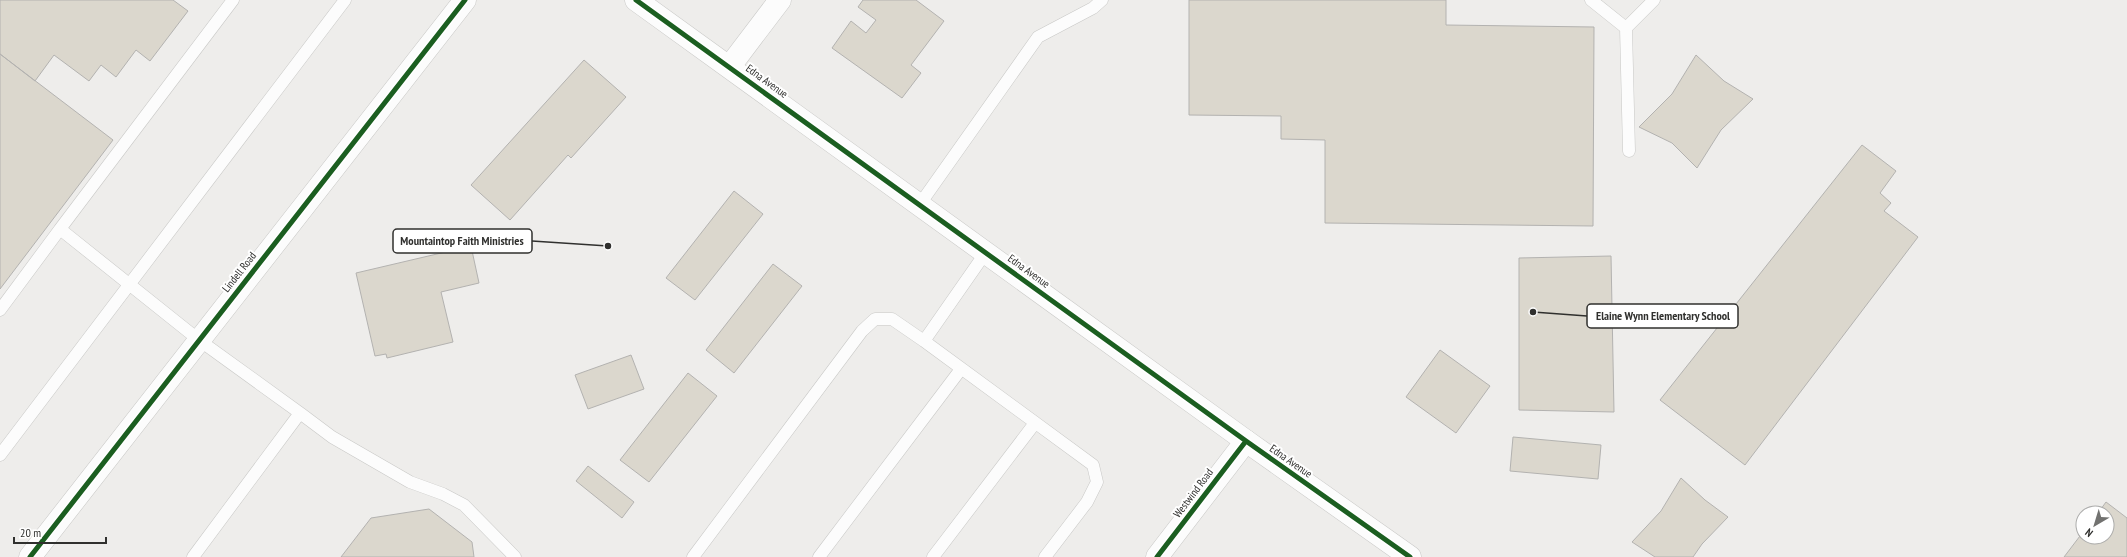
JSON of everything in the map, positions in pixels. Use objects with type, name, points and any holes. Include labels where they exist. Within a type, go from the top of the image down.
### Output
[{"type":"street","name":"Lindell Road","points":[[30,557],[465,0]]},
{"type":"street","name":"Edna Avenue","points":[[636,0],[730,66],[1246,441],[1410,557]]},
{"type":"street","points":[[730,66],[780,0]]},
{"type":"street","name":"Westwind Road","points":[[1156,557],[1246,441]]},
{"type":"lane","points":[[0,310],[233,0]]},
{"type":"lane","points":[[0,455],[345,0]]},
{"type":"lane","points":[[920,204],[1038,37],[1093,8],[1102,0]]},
{"type":"lane","points":[[1592,0],[1626,28]]},
{"type":"lane","points":[[1628,152],[1626,28],[1654,0]]},
{"type":"lane","points":[[60,230],[199,340],[332,437],[410,482],[443,494],[464,505],[515,557]]},
{"type":"lane","points":[[924,341],[986,252]]},
{"type":"lane","points":[[692,557],[862,331],[874,319],[892,320],[924,341],[1093,465],[1097,482],[1087,502],[1045,557]]},
{"type":"lane","points":[[819,557],[961,369]]},
{"type":"lane","points":[[193,557],[300,413]]},
{"type":"lane","points":[[933,557],[1035,423]]},
{"type":"building","points":[[0,0],[173,0],[188,11],[150,61],[136,50],[116,77],[101,65],[89,81],[54,55],[35,81],[0,54]]},
{"type":"building","points":[[863,0],[916,0],[944,21],[911,65],[921,73],[902,98],[832,48],[851,21],[866,33],[876,20],[858,7]]},
{"type":"building","points":[[1189,0],[1446,0],[1446,25],[1594,27],[1593,226],[1325,223],[1325,140],[1281,139],[1281,116],[1189,115]]},
{"type":"building","points":[[0,54],[113,140],[0,289]]},
{"type":"building","points":[[1696,55],[1724,81],[1753,99],[1721,130],[1697,168],[1672,143],[1639,127],[1672,94]]},
{"type":"building","points":[[584,60],[626,97],[571,158],[568,155],[510,220],[471,185]]},
{"type":"building","points":[[1862,145],[1896,171],[1880,193],[1891,203],[1884,211],[1918,237],[1745,465],[1660,400]]},
{"type":"building","points":[[734,191],[763,214],[695,300],[666,278]]},
{"type":"building","points":[[471,246],[479,283],[441,292],[453,342],[387,358],[386,354],[375,356],[356,273]]},
{"type":"building","points":[[1611,256],[1614,412],[1519,410],[1519,258]]},
{"type":"building","points":[[773,264],[802,286],[734,373],[706,350]]},
{"type":"building","points":[[1440,350],[1490,386],[1456,433],[1406,397]]},
{"type":"building","points":[[631,355],[644,389],[588,409],[575,375]]},
{"type":"building","points":[[688,373],[717,396],[649,482],[620,460]]},
{"type":"building","points":[[1513,437],[1601,445],[1598,479],[1510,471]]},
{"type":"building","points":[[588,466],[634,502],[622,518],[576,481]]},
{"type":"building","points":[[1681,478],[1705,500],[1728,517],[1702,544],[1693,557],[1655,557],[1632,542],[1661,511]]},
{"type":"building","points":[[429,509],[472,542],[474,557],[341,557],[371,518]]},
{"type":"building","points":[[2115,509],[2127,518],[2127,557],[2064,557],[2075,543],[2075,545],[2115,545]]},
{"type":"cycle path","points":[[30,557],[465,0]]},
{"type":"cycle path","points":[[636,0],[1246,441],[1410,557]]},
{"type":"cycle path","points":[[1157,557],[1246,441]]},
{"type":"place","name":"Mountaintop Faith Ministries","points":[[608,246]]},
{"type":"place","name":"Elaine Wynn Elementary School","points":[[1533,312]]}]
